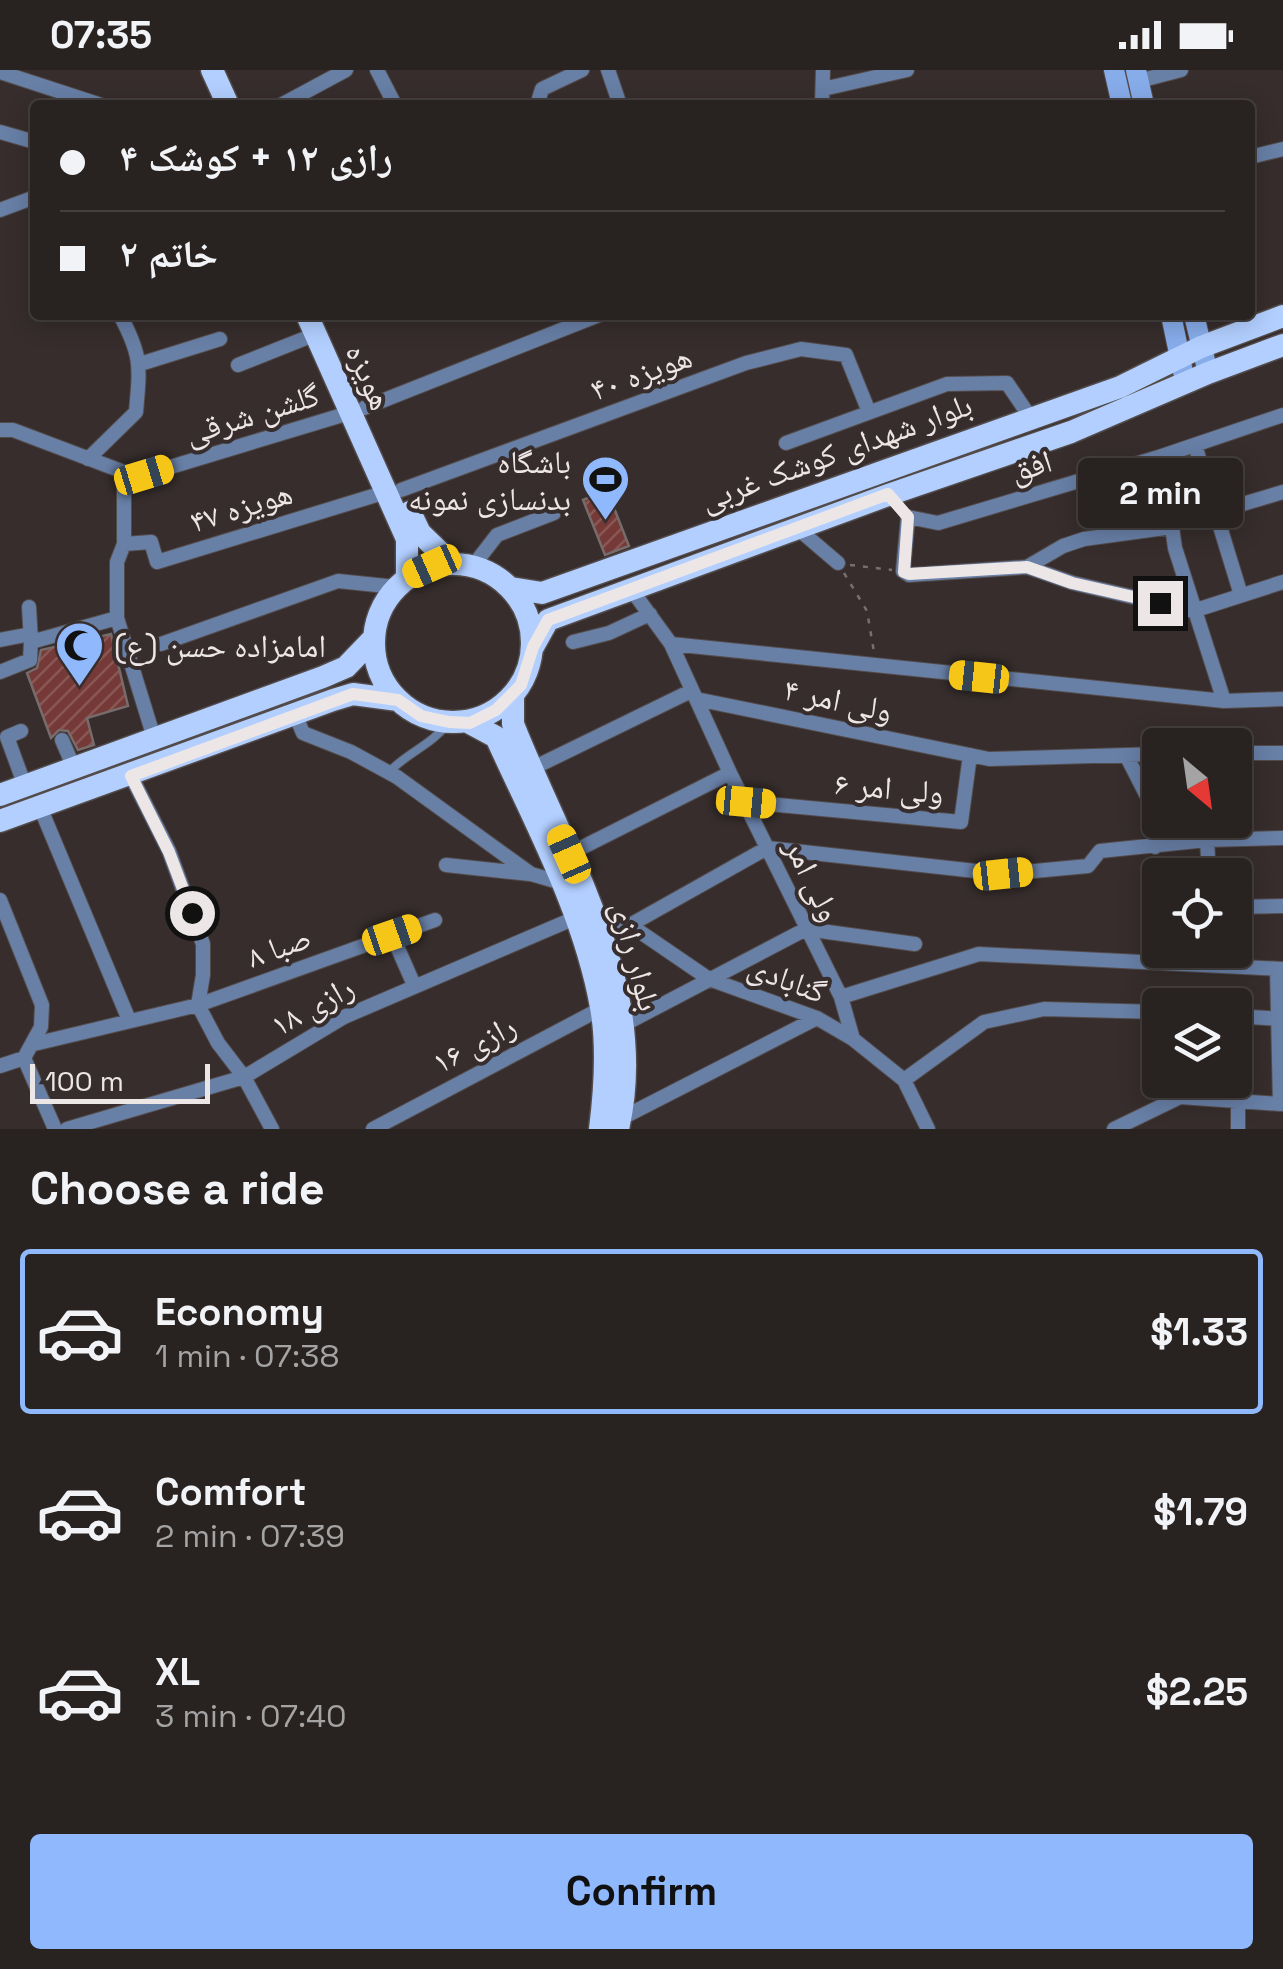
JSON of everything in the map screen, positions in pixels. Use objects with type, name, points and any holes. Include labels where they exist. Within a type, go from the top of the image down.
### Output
[{"type":"main road","points":[[196,70],[209,100]]},
{"type":"main road","points":[[212,70],[226,100]]},
{"type":"main road","name":"بلوار شهدای کوشک غربی","points":[[511,588],[542,593],[1120,386],[1190,351],[1283,316]]},
{"type":"main road","name":"هویزه","points":[[314,322],[393,491],[408,539],[402,582]]},
{"type":"main road","name":"بلوار شهدای کوشک غربی","points":[[533,647],[548,620],[888,494],[1071,432],[1283,345]]},
{"type":"main road","points":[[1060,407],[1071,432]]},
{"type":"main road","name":"هویزه","points":[[393,491],[420,533],[462,564]]},
{"type":"main road","points":[[462,564],[494,574],[511,588],[528,615],[533,647],[527,673],[513,696],[496,710],[459,723],[421,716],[398,700],[376,664],[373,639],[384,604],[402,582],[432,566],[462,564]]},
{"type":"main road","points":[[0,795],[155,741],[346,667],[373,639]]},
{"type":"main road","points":[[346,667],[357,678],[358,687],[353,694]]},
{"type":"main road","points":[[0,821],[353,694],[398,700]]},
{"type":"main road","name":"بلوار رازی","points":[[513,696],[513,724],[569,854],[585,919],[584,942],[602,1008],[604,1095],[613,1126]]},
{"type":"main road","name":"بلوار رازی","points":[[459,723],[496,736],[618,993],[625,1066],[613,1126]]},
{"type":"street","points":[[290,100],[346,70]]},
{"type":"street","points":[[377,70],[393,100]]},
{"type":"street","points":[[539,100],[542,89],[582,70]]},
{"type":"street","points":[[823,70],[822,97],[907,70]]},
{"type":"street","points":[[1114,70],[1121,100]]},
{"type":"street","points":[[1143,100],[1138,75],[1181,70]]},
{"type":"street","points":[[614,71],[619,100]]},
{"type":"street","points":[[0,72],[73,100]]},
{"type":"street","points":[[0,132],[30,141]]},
{"type":"street","points":[[1255,156],[1283,149]]},
{"type":"street","points":[[0,210],[30,199]]},
{"type":"street","points":[[88,459],[136,412],[138,348],[123,320]]},
{"type":"street","name":"گلشن شرقی","points":[[0,430],[13,430],[124,472],[144,475],[357,411],[586,320]]},
{"type":"street","points":[[1174,320],[1190,351],[1208,373]]},
{"type":"street","points":[[1186,382],[1193,320]]},
{"type":"street","points":[[238,365],[314,322]]},
{"type":"street","points":[[140,364],[220,339]]},
{"type":"street","name":"هویزه ۴۰","points":[[393,491],[746,363],[801,349],[846,355],[869,412]]},
{"type":"street","points":[[786,443],[946,384],[1006,383],[1030,417]]},
{"type":"street","name":"افق","points":[[908,517],[938,523],[1283,415]]},
{"type":"street","points":[[1196,445],[1240,595]]},
{"type":"street","points":[[124,472],[124,544],[117,562],[117,618],[155,741]]},
{"type":"street","name":"هویزه ۴۷","points":[[124,544],[150,542],[157,562],[393,491]]},
{"type":"street","points":[[1216,512],[1283,492]]},
{"type":"street","points":[[888,494],[908,517],[904,572],[922,576],[1027,567],[1072,583],[1194,610],[1283,582]]},
{"type":"street","points":[[462,564],[497,535],[554,513]]},
{"type":"street","points":[[797,528],[838,563]]},
{"type":"street","points":[[1027,567],[1084,539],[1172,528],[1174,548],[1224,701]]},
{"type":"street","points":[[161,644],[338,581],[402,582]]},
{"type":"street","name":"ولی امر","points":[[631,589],[671,644],[840,997],[853,1040]]},
{"type":"street","points":[[0,672],[30,660],[30,607]]},
{"type":"street","points":[[573,642],[610,633],[650,614]]},
{"type":"street","points":[[0,640],[31,638],[117,618]]},
{"type":"street","points":[[671,644],[1224,701],[1283,699]]},
{"type":"street","points":[[531,770],[693,695]]},
{"type":"street","name":"ولی امر ۴","points":[[693,695],[988,759],[1142,755]]},
{"type":"street","points":[[295,714],[303,734],[389,772],[531,874]]},
{"type":"street","points":[[21,731],[7,737],[25,786]]},
{"type":"street","points":[[62,740],[74,768]]},
{"type":"street","points":[[1252,752],[1283,753]]},
{"type":"street","points":[[1126,755],[1149,800],[1155,847]]},
{"type":"street","name":"ولی امر ۶","points":[[746,802],[961,822],[970,756]]},
{"type":"street","points":[[569,854],[730,773]]},
{"type":"street","points":[[131,776],[169,852],[203,944],[198,1005],[218,1043],[244,1076],[272,1129]]},
{"type":"street","points":[[40,807],[128,1020]]},
{"type":"street","points":[[630,925],[767,848],[1003,874],[1088,866],[1100,850],[1283,838]]},
{"type":"street","points":[[1208,840],[1209,858]]},
{"type":"street","points":[[446,864],[531,874],[562,882]]},
{"type":"street","points":[[0,900],[42,1005],[42,1027],[34,1044],[24,1058],[0,1066]]},
{"type":"street","points":[[1252,907],[1283,906]]},
{"type":"street","name":"گنابادی","points":[[585,919],[630,925],[709,979],[817,1018],[853,1040],[904,1080],[928,1129]]},
{"type":"street","name":"رازی ۱۸","points":[[66,1129],[244,1076],[310,1034],[414,985],[585,919]]},
{"type":"street","name":"صبا ۸","points":[[34,1044],[198,1005],[435,920]]},
{"type":"street","points":[[623,1024],[806,929],[916,944]]},
{"type":"street","points":[[392,935],[414,985]]},
{"type":"street","points":[[840,997],[979,954],[1142,956]]},
{"type":"street","points":[[1114,1129],[1180,1097],[1281,1104],[1280,969],[1252,964]]},
{"type":"street","name":"رازی ۱۶","points":[[373,1129],[602,1008]]},
{"type":"street","points":[[904,1080],[984,1022],[1044,1008],[1142,1011]]},
{"type":"street","points":[[1252,1017],[1280,1018]]},
{"type":"street","points":[[613,1126],[817,1018]]},
{"type":"street","points":[[24,1058],[55,1129]]},
{"type":"street","points":[[1238,1101],[1238,1129]]},
{"type":"lane","points":[[389,772],[400,760],[459,723]]},
{"type":"path","points":[[838,563],[904,572]]},
{"type":"path","points":[[838,563],[867,611],[877,666]]},
{"type":"building","name":"باشگاه بدنسازی نمونه","points":[[607,490],[629,546],[605,555],[583,500]]},
{"type":"building","name":"امامزاده حسن (ع)","points":[[111,634],[128,706],[87,718],[94,745],[78,750],[68,731],[59,730],[51,738],[27,673],[37,668],[41,650]]},
{"type":"place","name":"باشگاه بدنسازی نمونه","points":[[606,522]]},
{"type":"place","name":"امامزاده حسن (ع)","points":[[79,688]]},
{"type":"route","points":[[192,913],[169,852],[131,776],[353,694],[398,700],[421,716],[470,723],[513,696],[527,673],[533,647],[548,620],[888,494],[908,517],[904,572],[922,576],[1027,567],[1072,583],[1160,603]]}]
